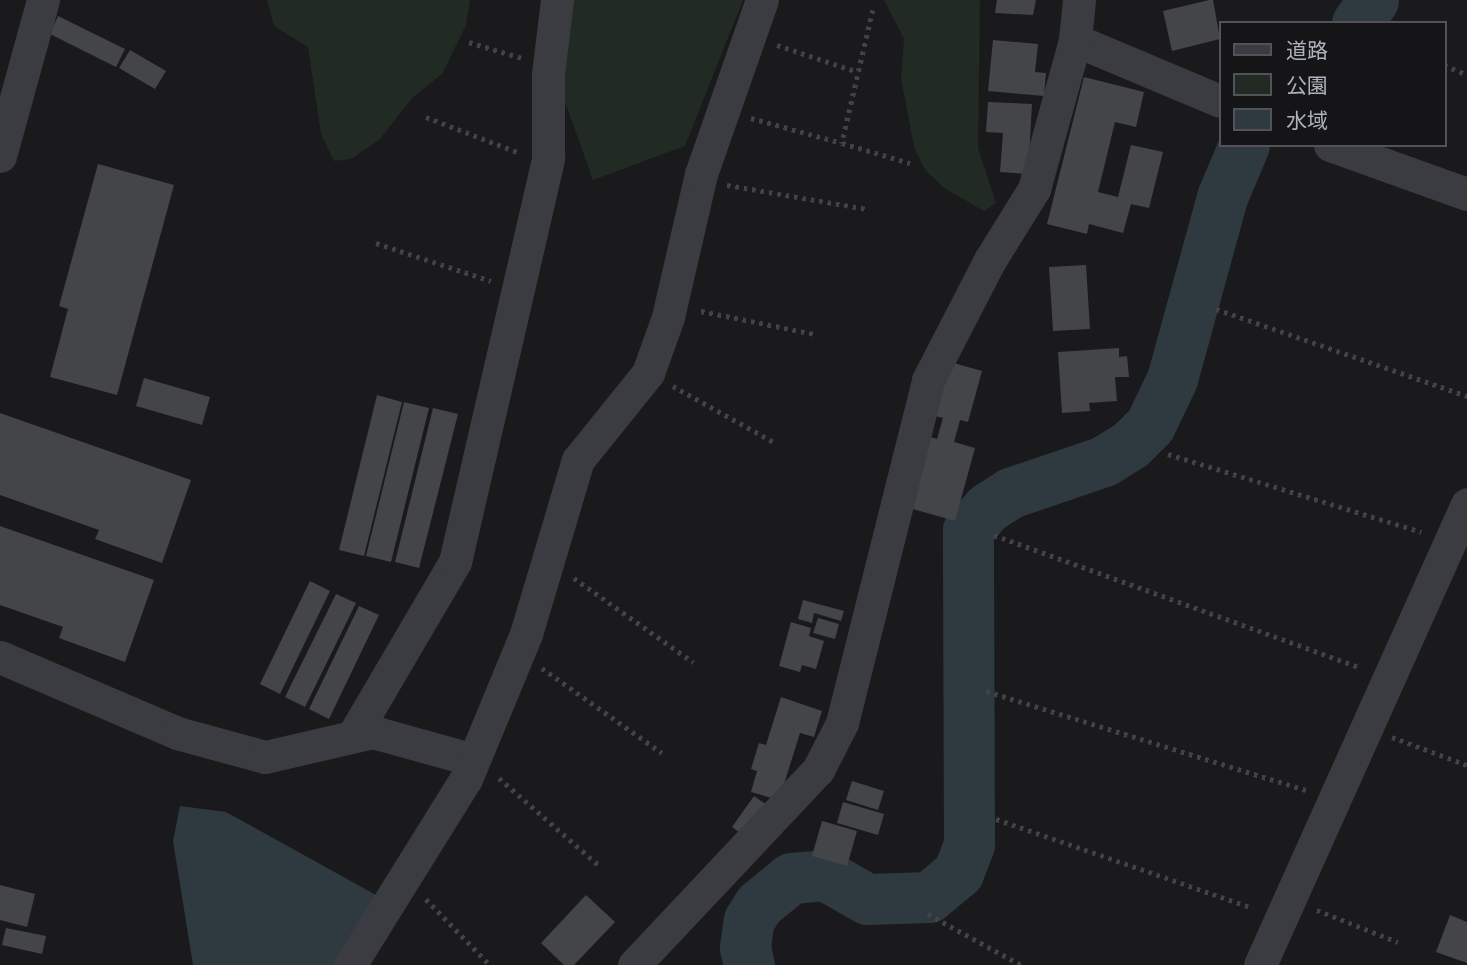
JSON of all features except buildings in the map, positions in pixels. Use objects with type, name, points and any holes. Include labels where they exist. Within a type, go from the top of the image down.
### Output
[{"type":"street","points":[[0,156],[43,0]]},
{"type":"street","points":[[354,734],[455,562],[548,158],[548,74],[557,0]]},
{"type":"street","points":[[350,965],[466,779],[484,768],[526,634],[569,479],[584,451],[648,373],[668,317],[701,174],[762,0]]},
{"type":"street","points":[[1067,0],[1074,40]]},
{"type":"street","points":[[634,965],[818,771],[842,723],[928,380],[990,260],[1034,189],[1074,40],[1079,0]]},
{"type":"street","points":[[1074,40],[1218,101]]},
{"type":"street","points":[[1336,147],[1467,194]]},
{"type":"street","points":[[1260,965],[1467,504]]},
{"type":"street","points":[[0,657],[177,733],[265,757],[354,734],[373,732],[484,768]]},
{"type":"path","points":[[842,143],[873,10]]},
{"type":"path","points":[[469,43],[528,60]]},
{"type":"path","points":[[772,44],[858,72]]},
{"type":"path","points":[[1446,66],[1467,75]]},
{"type":"path","points":[[737,114],[910,163]]},
{"type":"path","points":[[426,117],[526,156]]},
{"type":"path","points":[[712,183],[868,209]]},
{"type":"path","points":[[376,243],[505,286]]},
{"type":"path","points":[[693,309],[814,334]]},
{"type":"path","points":[[1216,309],[1467,396]]},
{"type":"path","points":[[660,379],[777,444]]},
{"type":"path","points":[[1168,454],[1430,534]]},
{"type":"path","points":[[994,536],[1369,671]]},
{"type":"path","points":[[562,570],[693,662]]},
{"type":"path","points":[[530,659],[662,753]]},
{"type":"path","points":[[986,691],[1316,793]]},
{"type":"path","points":[[1378,732],[1467,765]]},
{"type":"path","points":[[484,768],[600,866]]},
{"type":"path","points":[[996,819],[1264,912]]},
{"type":"path","points":[[416,888],[490,965]]},
{"type":"path","points":[[1314,909],[1398,942]]},
{"type":"path","points":[[928,914],[1021,965]]},
{"type":"green space","points":[[267,0],[470,0],[466,25],[442,74],[412,98],[380,139],[351,159],[334,161],[321,134],[308,47],[274,26]]},
{"type":"green space","points":[[561,0],[743,0],[685,146],[593,180],[552,66]]},
{"type":"green space","points":[[884,0],[980,0],[978,148],[996,203],[984,211],[944,188],[925,170],[914,147],[901,78],[904,39]]},
{"type":"water","points":[[180,806],[226,812],[376,895],[335,965],[193,965],[173,841]]},
{"type":"waterway","points":[[1358,21],[1373,0]]},
{"type":"waterway","points":[[749,965],[745,947],[749,920],[759,904],[791,878],[825,875],[867,899],[929,897],[958,873],[969,844],[968,530],[987,508],[1010,493],[1104,461],[1130,445],[1150,425],[1172,379],[1222,197],[1243,147]]}]
